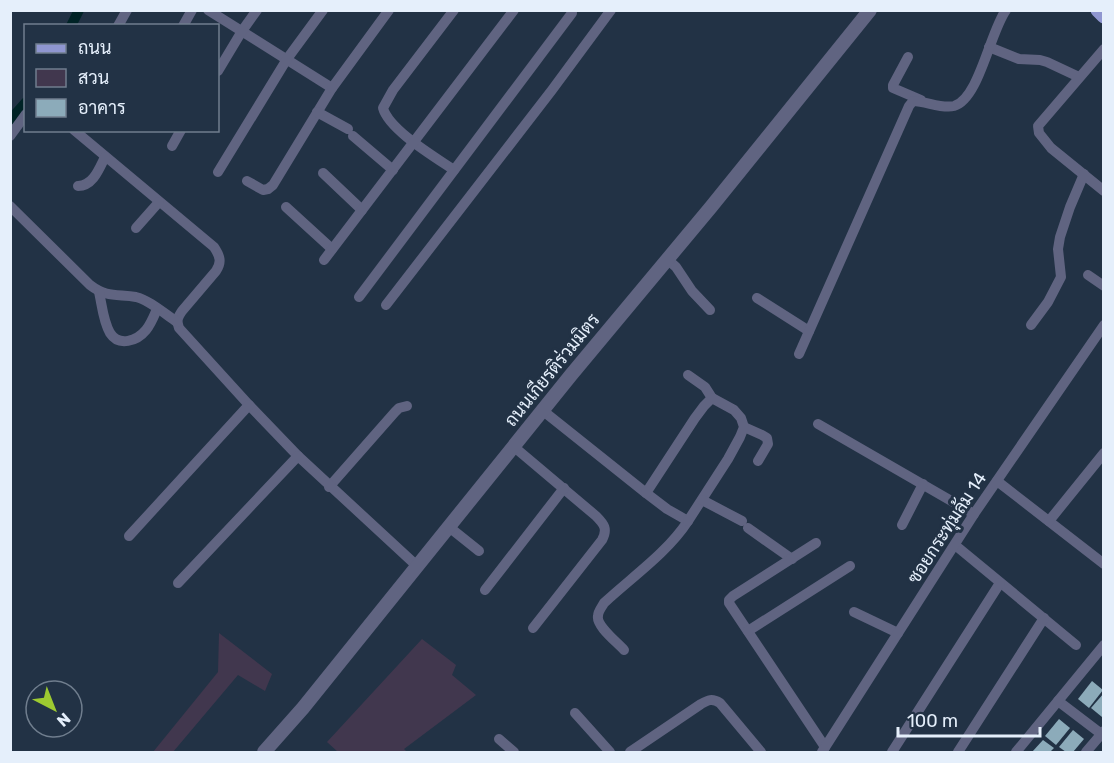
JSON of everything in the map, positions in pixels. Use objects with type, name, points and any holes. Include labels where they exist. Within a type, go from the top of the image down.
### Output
[{"type":"main road","points":[[1098,10],[1104,16]]},
{"type":"street","points":[[119,24],[127,10]]},
{"type":"street","points":[[184,24],[192,10]]},
{"type":"street","points":[[208,10],[332,88]]},
{"type":"street","points":[[219,69],[257,10]]},
{"type":"street","points":[[218,172],[287,59],[323,10]]},
{"type":"street","points":[[247,181],[263,190],[273,185],[332,88],[389,10]]},
{"type":"street","points":[[454,10],[393,90],[383,108],[394,125],[454,170]]},
{"type":"street","points":[[324,260],[514,10]]},
{"type":"street","points":[[386,305],[611,10]]},
{"type":"street","name":"ถนนเกียรติร่วมมิตร","points":[[264,753],[870,10]]},
{"type":"street","points":[[908,57],[893,88],[927,102],[954,106],[963,101],[972,88],[1006,10]]},
{"type":"street","points":[[359,297],[574,14]]},
{"type":"street","points":[[988,47],[1019,58],[1047,62],[1079,77]]},
{"type":"street","points":[[1104,49],[1038,126],[1039,133],[1051,148],[1104,191]]},
{"type":"street","points":[[799,354],[906,112],[912,101],[927,102]]},
{"type":"street","points":[[317,112],[351,132],[393,170]]},
{"type":"street","points":[[10,136],[24,117]]},
{"type":"street","points":[[76,132],[214,247],[219,254],[220,265],[178,317],[179,328],[298,456],[417,566]]},
{"type":"street","points":[[172,146],[180,132]]},
{"type":"street","points":[[78,186],[89,184],[105,157]]},
{"type":"street","points":[[323,173],[362,210]]},
{"type":"street","points":[[1031,325],[1056,290],[1062,277],[1058,249],[1060,237],[1084,174]]},
{"type":"street","points":[[136,228],[159,202]]},
{"type":"street","points":[[10,206],[99,292],[107,295],[136,297],[147,301],[177,322]]},
{"type":"street","points":[[286,207],[332,249]]},
{"type":"street","points":[[667,259],[676,267],[699,300],[710,310]]},
{"type":"street","points":[[1088,275],[1104,286]]},
{"type":"street","points":[[99,292],[109,331],[114,338],[121,341],[137,338],[145,331],[157,309]]},
{"type":"street","points":[[757,298],[809,331]]},
{"type":"street","name":"ซอยกระทุ่มล้ม 14","points":[[823,750],[974,514],[1104,325]]},
{"type":"street","points":[[624,650],[601,626],[597,620],[598,612],[604,603],[678,535],[728,459],[744,427],[741,418],[734,410],[712,398],[705,387],[688,375]]},
{"type":"street","points":[[646,493],[695,418],[712,398]]},
{"type":"street","points":[[129,536],[249,405]]},
{"type":"street","points":[[329,487],[395,412],[407,406]]},
{"type":"street","points":[[542,410],[667,509],[688,521]]},
{"type":"street","points":[[818,424],[974,514]]},
{"type":"street","points":[[744,427],[767,438],[768,444],[758,461]]},
{"type":"street","points":[[513,446],[564,488],[606,529],[602,540],[533,628]]},
{"type":"street","points":[[1049,521],[1104,453]]},
{"type":"street","points":[[178,583],[298,456]]},
{"type":"street","points":[[997,481],[1104,564]]},
{"type":"street","points":[[902,525],[923,484]]},
{"type":"street","points":[[485,590],[564,488]]},
{"type":"street","points":[[702,500],[745,524],[792,559]]},
{"type":"street","points":[[449,526],[479,551]]},
{"type":"street","points":[[816,543],[733,596],[729,603],[823,750]]},
{"type":"street","points":[[955,545],[1076,645]]},
{"type":"street","points":[[748,631],[850,567]]},
{"type":"street","points":[[892,753],[1000,583]]},
{"type":"street","points":[[854,612],[898,633]]},
{"type":"street","points":[[958,753],[1044,618]]},
{"type":"street","points":[[1016,753],[1104,645]]},
{"type":"street","points":[[630,753],[709,699],[720,703],[761,753]]},
{"type":"street","points":[[1058,701],[1103,734],[1086,753]]},
{"type":"street","points":[[575,713],[610,753]]},
{"type":"street","points":[[499,739],[514,753]]},
{"type":"green space","points":[[219,633],[272,674],[265,691],[238,675],[173,752],[153,752],[218,672]]},
{"type":"green space","points":[[422,639],[456,665],[452,675],[476,695],[404,749],[407,752],[338,752],[327,742]]},
{"type":"building","points":[[1092,681],[1103,690],[1089,708],[1078,699]]},
{"type":"building","points":[[1104,693],[1104,716],[1102,717],[1091,708]]},
{"type":"building","points":[[1059,719],[1070,728],[1056,745],[1045,736]]},
{"type":"building","points":[[1073,730],[1084,739],[1073,752],[1066,752],[1059,747]]},
{"type":"building","points":[[1043,740],[1054,748],[1050,752],[1032,752]]},
{"type":"waterway","points":[[72,24],[79,10]]},
{"type":"waterway","points":[[10,120],[24,104]]}]
